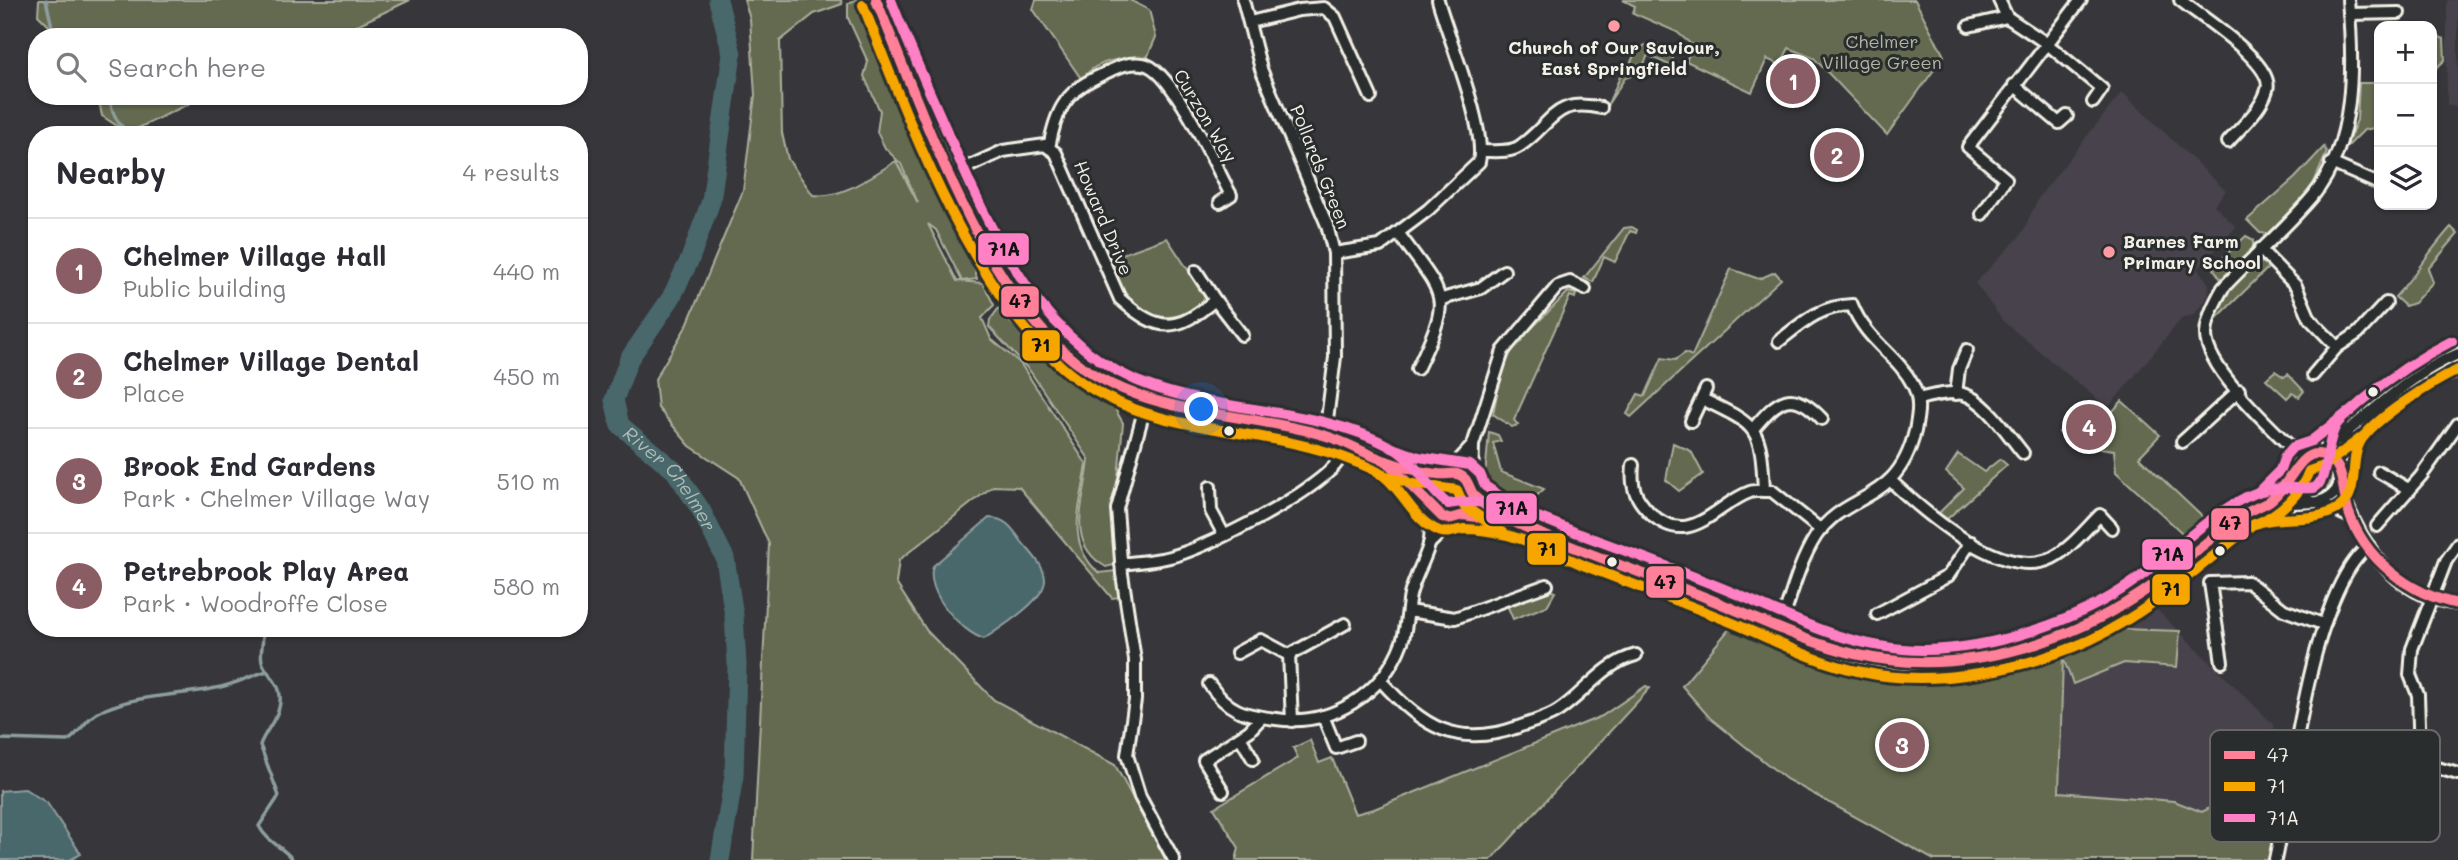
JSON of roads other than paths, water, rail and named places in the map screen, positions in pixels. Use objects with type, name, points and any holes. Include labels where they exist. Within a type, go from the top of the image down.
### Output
[{"type":"street","points":[[876,0],[950,175],[999,274],[1032,319],[1068,356],[1108,383],[1147,400],[1325,435],[1390,463],[1462,476],[1473,491],[1512,522]]},
{"type":"street","name":"Pollards Green","points":[[1243,0],[1261,69],[1327,225],[1334,253],[1335,356],[1325,435]]},
{"type":"street","points":[[1334,253],[1380,246],[1399,234],[1475,168],[1482,151],[1438,0]]},
{"type":"street","points":[[1999,0],[2007,17],[2046,43],[2102,89],[2093,103]]},
{"type":"street","points":[[1982,214],[2006,179],[1968,147],[2081,0]]},
{"type":"street","points":[[2180,0],[2256,61],[2267,74],[2269,82],[2263,99],[2228,142]]},
{"type":"street","points":[[2302,458],[2210,355],[2206,334],[2212,306],[2223,288],[2314,194],[2331,163],[2344,129],[2349,102],[2348,0]]},
{"type":"street","points":[[1250,22],[1325,4],[1335,17],[1371,97]]},
{"type":"street","points":[[2349,14],[2399,13]]},
{"type":"street","points":[[1969,26],[2007,17]]},
{"type":"street","name":"Curzon Way","points":[[1049,148],[1062,102],[1077,87],[1126,64],[1145,64],[1160,74],[1174,91],[1231,195],[1220,202]]},
{"type":"street","points":[[2014,85],[2059,123],[2067,116]]},
{"type":"street","points":[[1482,151],[1506,151],[1520,146],[1567,106],[1585,104],[1601,108]]},
{"type":"street","points":[[950,175],[1003,151],[1025,147],[1049,148]]},
{"type":"street","name":"Howard Drive","points":[[1049,148],[1056,153],[1120,299],[1138,314],[1159,324],[1180,325],[1215,300]]},
{"type":"street","points":[[2331,163],[2374,182]]},
{"type":"street","points":[[1399,234],[1442,299],[1442,313],[1417,369]]},
{"type":"street","points":[[2260,249],[2296,286],[2310,319],[2337,347]]},
{"type":"street","points":[[1196,271],[1242,335]]},
{"type":"street","points":[[1442,299],[1481,288],[1504,271]]},
{"type":"street","points":[[1429,544],[1460,516],[1473,491],[1473,445],[1499,360],[1514,334],[1558,286],[1570,282],[1585,289]]},
{"type":"street","points":[[2313,375],[2337,347],[2358,333],[2386,303]]},
{"type":"street","points":[[1779,631],[1805,559],[1821,530],[1891,481],[1902,466],[1914,436],[1920,407],[1913,384],[1859,323],[1852,305],[1835,305],[1816,312],[1780,341]]},
{"type":"street","points":[[1956,394],[1959,369],[1968,350]]},
{"type":"street","points":[[2266,504],[2292,478],[2297,463],[2302,458],[2317,454],[2348,433],[2396,390],[2423,371],[2458,354]]},
{"type":"street","points":[[2182,442],[2239,390]]},
{"type":"street","points":[[1692,421],[1704,394],[1753,429],[1760,439],[1764,491]]},
{"type":"street","points":[[1918,399],[1964,394],[1982,407],[2023,453]]},
{"type":"street","points":[[1753,429],[1779,402],[1792,399],[1806,403],[1822,419]]},
{"type":"street","points":[[1147,400],[1117,509],[1135,672],[1135,700],[1127,755],[1140,797],[1174,860]]},
{"type":"street","points":[[2378,526],[2457,428]]},
{"type":"street","points":[[2348,433],[2337,466],[2339,481],[2350,517],[2368,546],[2384,568],[2407,587],[2458,604]]},
{"type":"street","points":[[1209,684],[1221,701],[1236,711],[1292,722],[1323,716],[1345,708],[1381,681],[1404,639],[1410,593],[1429,544],[1429,485],[1473,445]]},
{"type":"street","points":[[2317,454],[2325,456],[2337,466]]},
{"type":"street","points":[[1121,564],[1172,557],[1224,535],[1324,479],[1339,460]]},
{"type":"street","points":[[1390,463],[1441,517],[1460,516],[1512,522],[1742,612],[1779,631],[1842,653],[1892,663],[1950,662],[2007,653],[2084,627],[2118,610],[2245,513],[2266,504],[2314,501],[2332,495],[2339,481]]},
{"type":"street","points":[[1633,465],[1631,487],[1641,504],[1661,523],[1685,527],[1705,520],[1751,491],[1772,491],[1821,530]]},
{"type":"street","points":[[2379,472],[2410,489]]},
{"type":"street","points":[[2292,478],[2297,493],[2350,517]]},
{"type":"street","points":[[1891,481],[1932,517],[1971,542],[2013,562],[2033,564],[2052,558],[2068,547],[2100,515],[2112,528]]},
{"type":"street","points":[[1210,487],[1211,511],[1224,535]]},
{"type":"street","points":[[1877,614],[1948,576],[1971,542]]},
{"type":"street","points":[[2419,730],[2418,695],[2410,675],[2412,649],[2446,561],[2458,544]]},
{"type":"street","points":[[2300,730],[2323,624],[2348,570],[2368,546]]},
{"type":"street","points":[[2222,662],[2210,583],[2248,582],[2284,610],[2323,624]]},
{"type":"street","points":[[1408,611],[1455,618],[1547,584]]},
{"type":"street","points":[[1289,655],[1345,624]]},
{"type":"street","points":[[1237,653],[1261,640],[1289,655]]},
{"type":"street","points":[[1289,655],[1292,722]]},
{"type":"street","points":[[1381,681],[1413,714],[1436,729],[1458,735],[1488,736],[1558,711],[1616,662],[1636,655]]},
{"type":"street","points":[[1323,716],[1336,748],[1356,741]]},
{"type":"street","points":[[1223,791],[1204,760],[1240,737],[1262,717]]},
{"type":"street","points":[[1240,737],[1253,759]]},
{"type":"street","points":[[2440,769],[2458,774]]},
{"type":"street","points":[[2275,860],[2278,842]]},
{"type":"water","points":[[989,518],[1000,520],[1012,528],[1039,564],[1045,579],[1038,596],[1030,604],[984,639],[965,628],[946,609],[934,587],[932,576],[933,566]]},
{"type":"water","points":[[25,789],[47,803],[81,854],[70,860],[0,860],[0,791]]},
{"type":"waterway","points":[[46,0],[53,28]]},
{"type":"waterway","name":"River Chelmer","points":[[718,0],[732,54],[711,201],[690,259],[671,298],[629,359],[614,400],[620,425],[675,471],[701,510],[725,558],[734,616],[737,664],[734,776],[720,860]]},
{"type":"waterway","points":[[112,105],[116,119],[122,126]]},
{"type":"waterway","points":[[263,637],[262,661],[279,690],[280,706],[260,745],[279,796],[259,826],[266,836],[293,860]]},
{"type":"waterway","points":[[0,739],[68,741],[92,716],[117,705],[145,698],[223,687],[267,671]]},
{"type":"place","name":"Church of Our Saviour, East Springfield","points":[[1614,26]]},
{"type":"place","name":"Chelmer Village Hall","points":[[1793,81]]},
{"type":"place","name":"Chelmer Village Dental","points":[[1837,155]]},
{"type":"place","name":"Barnes Farm Primary School","points":[[2109,252]]},
{"type":"place","name":"Petrebrook Play Area","points":[[2089,427]]},
{"type":"place","name":"Brook End Gardens","points":[[1902,745]]},
{"type":"park label","name":"Chelmer Village Green","points":[[1882,52]]}]
